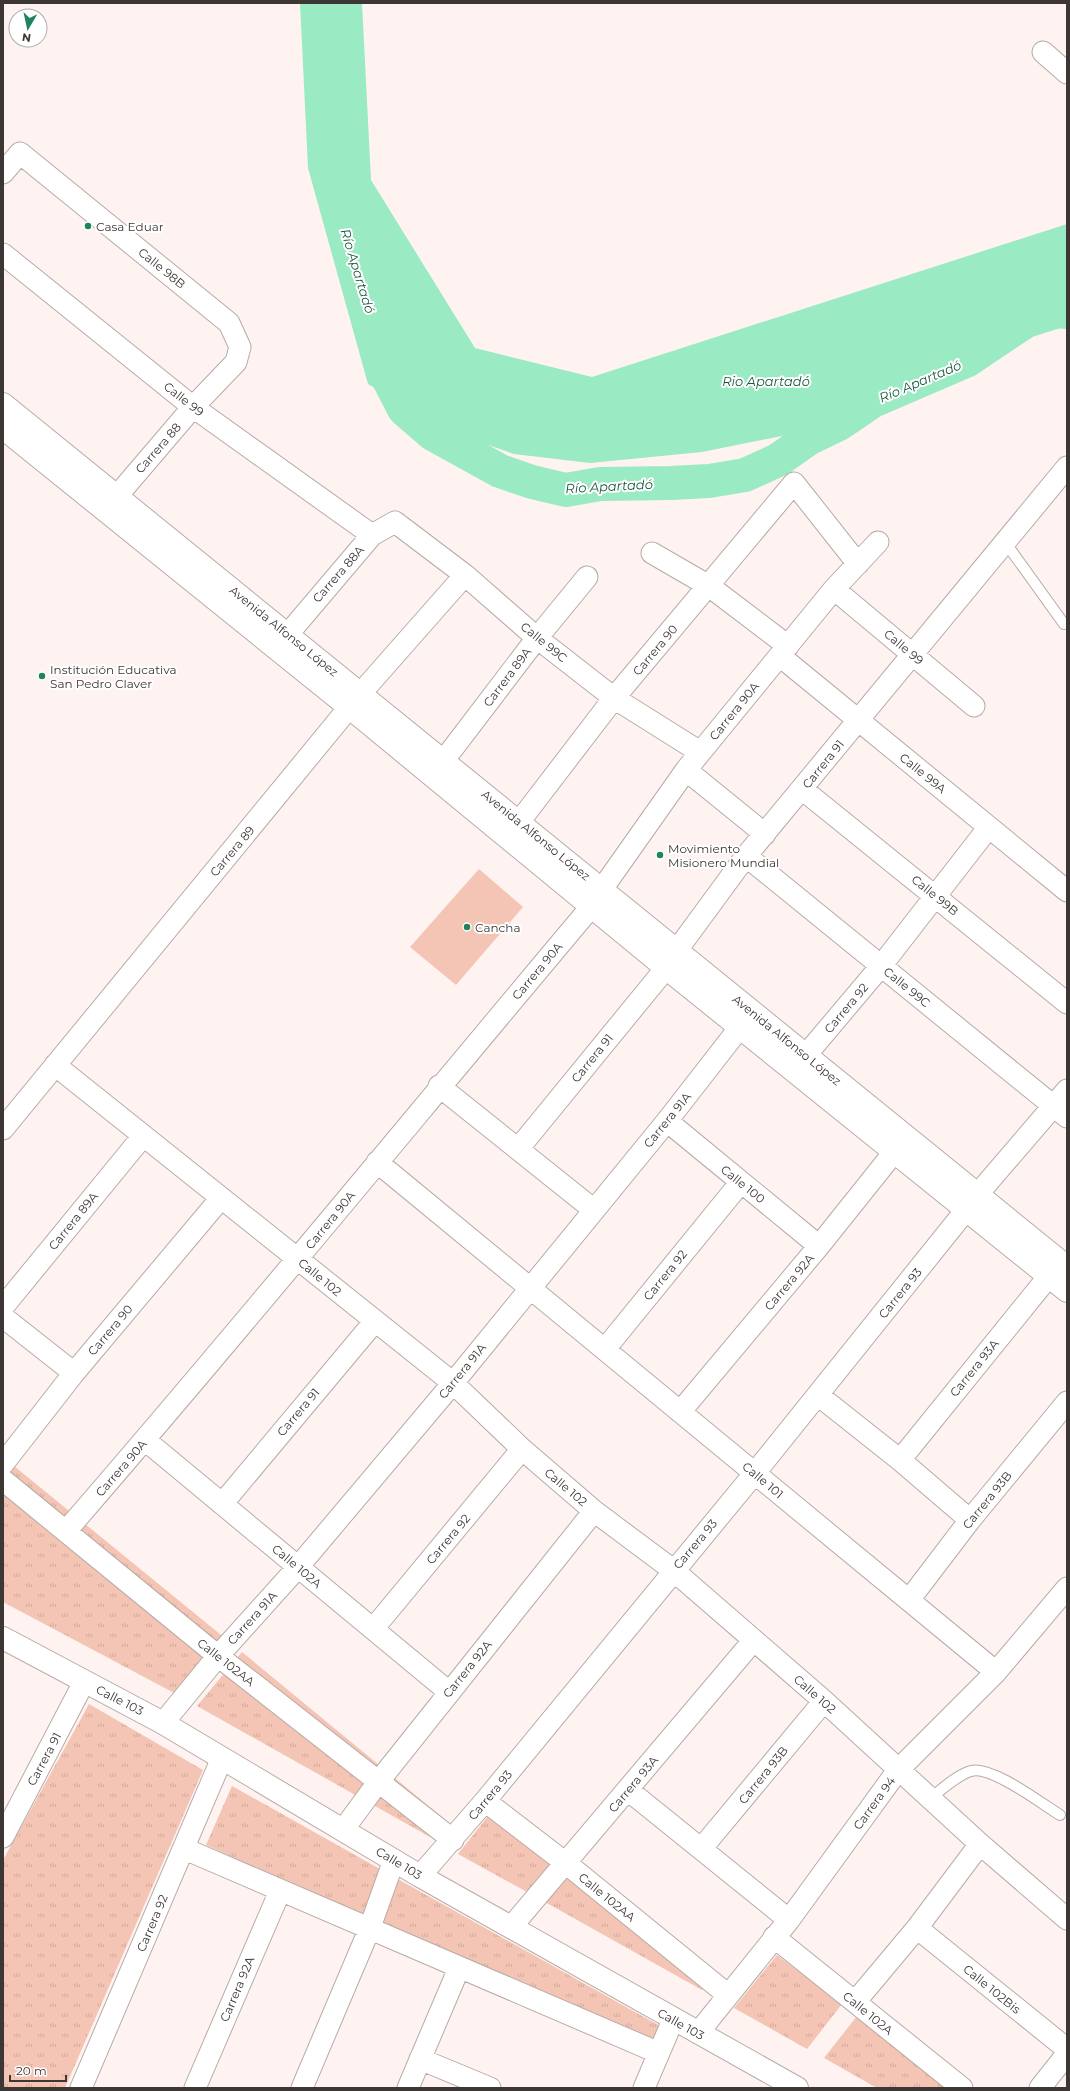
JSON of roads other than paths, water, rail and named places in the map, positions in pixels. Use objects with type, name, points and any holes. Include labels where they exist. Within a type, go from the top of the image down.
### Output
[{"type":"street","points":[[1043,52],[1067,73]]},
{"type":"street","name":"Calle 98B","points":[[3,173],[20,153],[229,323]]},
{"type":"street","name":"Calle 99","points":[[3,254],[193,407],[372,535]]},
{"type":"street","name":"Carrera 88","points":[[117,496],[193,407],[236,362],[240,347],[229,323]]},
{"type":"street","name":"Avenida Alfonso López","points":[[3,404],[288,634],[356,700],[444,760],[519,822],[597,898]]},
{"type":"street","name":"Avenida Alfonso López","points":[[3,428],[356,700],[746,1020],[895,1151],[972,1202]]},
{"type":"street","name":"Carrera 91","points":[[518,1149],[671,959],[746,856],[1067,467]]},
{"type":"street","name":"Carrera 90","points":[[519,822],[614,698],[709,586],[794,482],[858,564]]},
{"type":"street","name":"Carrera 88A","points":[[288,634],[372,535],[395,522]]},
{"type":"street","name":"Calle 99C","points":[[395,522],[465,575],[537,638],[614,698],[700,752]]},
{"type":"street","name":"Carrera 90A","points":[[66,1531],[298,1259],[597,898],[700,752],[834,589],[878,542]]},
{"type":"street","name":"Calle 99A","points":[[652,553],[709,586],[784,651],[858,720],[1067,891]]},
{"type":"street","name":"Carrera 89","points":[[3,1129],[356,700],[465,575]]},
{"type":"street","name":"Carrera 89A","points":[[444,760],[537,638],[587,577]]},
{"type":"street","name":"Calle 99","points":[[834,589],[974,706]]},
{"type":"street","points":[[686,770],[765,834]]},
{"type":"street","name":"Calle 99B","points":[[802,789],[1067,1003]]},
{"type":"street","name":"Carrera 92","points":[[806,1055],[881,966],[989,828]]},
{"type":"street","name":"Calle 99C","points":[[746,856],[1060,1112]]},
{"type":"street","name":"Avenida Alfonso López","points":[[746,1020],[806,1055],[972,1202],[1058,1272],[1067,1290]]},
{"type":"street","name":"Carrera 91A","points":[[163,1723],[218,1656],[298,1567],[453,1383],[667,1121],[746,1020]]},
{"type":"street","name":"Calle 102","points":[[55,1065],[453,1383],[522,1449],[594,1510],[673,1570],[753,1641],[824,1701],[980,1844],[1067,1919]]},
{"type":"street","points":[[440,1086],[594,1210]]},
{"type":"street","name":"Carrera 93","points":[[420,1876],[453,1840],[673,1570],[754,1474],[972,1202],[1060,1112],[1067,1090]]},
{"type":"street","name":"Calle 100","points":[[667,1121],[819,1246]]},
{"type":"street","name":"Carrera 89A","points":[[3,1307],[143,1136]]},
{"type":"street","name":"Carrera 92A","points":[[680,1412],[819,1246],[895,1151]]},
{"type":"street","name":"Calle 101","points":[[377,1162],[531,1287],[754,1474],[996,1672]]},
{"type":"street","name":"Carrera 92","points":[[605,1349],[741,1182]]},
{"type":"street","name":"Carrera 90","points":[[3,1464],[74,1373],[221,1198]]},
{"type":"street","name":"Carrera 93A","points":[[900,1460],[1058,1272]]},
{"type":"street","points":[[3,1317],[74,1373]]},
{"type":"street","name":"Carrera 91","points":[[222,1504],[375,1321]]},
{"type":"street","points":[[818,1395],[900,1460],[970,1520]]},
{"type":"street","name":"Carrera 93B","points":[[909,1600],[970,1520],[1067,1402]]},
{"type":"street","name":"Calle 102A","points":[[145,1440],[449,1692]]},
{"type":"street","name":"Carrera 92","points":[[373,1629],[522,1449]]},
{"type":"street","name":"Calle 102AA","points":[[3,1480],[218,1656],[453,1840]]},
{"type":"street","name":"Carrera 92A","points":[[343,1830],[379,1781],[594,1510]]},
{"type":"street","name":"Carrera 94","points":[[698,2034],[728,1994],[789,1920],[898,1770],[996,1672],[1067,1588]]},
{"type":"street","name":"Calle 103","points":[[3,1638],[163,1723],[420,1876],[512,1926],[673,2020],[797,2088]]},
{"type":"street","name":"Carrera 93A","points":[[512,1926],[567,1864],[753,1641]]},
{"type":"street","name":"Carrera 91","points":[[5,1830],[84,1682]]},
{"type":"street","name":"Carrera 93B","points":[[701,1850],[824,1701]]},
{"type":"street","name":"Carrera 92","points":[[81,2088],[222,1758]]},
{"type":"street","points":[[628,1790],[789,1920]]},
{"type":"street","name":"Calle 102AA","points":[[485,1801],[567,1864],[728,1994]]},
{"type":"street","points":[[855,2002],[917,1928],[980,1844]]},
{"type":"street","points":[[184,1849],[369,1930],[659,2053]]},
{"type":"street","points":[[302,2088],[369,1930],[394,1860]]},
{"type":"street","name":"Carrera 92A","points":[[194,2088],[280,1890]]},
{"type":"street","name":"Calle 102Bis","points":[[917,1928],[1067,2049]]},
{"type":"street","name":"Calle 102A","points":[[774,1937],[962,2088]]},
{"type":"street","points":[[408,2088],[459,1968]]},
{"type":"street","points":[[644,2088],[673,2020]]},
{"type":"street","points":[[1040,2088],[1067,2054]]},
{"type":"street","points":[[420,2059],[490,2088]]},
{"type":"lane","points":[[1005,542],[1064,624]]},
{"type":"lane","points":[[931,1798],[970,1771],[980,1769],[994,1774],[1060,1815]]},
{"type":"water","name":"Rio Apartadó","points":[[300,3],[362,3],[371,180],[475,348],[592,377],[1067,224],[1067,318],[1026,321],[901,388],[782,436],[702,452],[590,463],[514,454],[445,430],[368,384],[308,168]]},
{"type":"waterway","name":"Río Apartadó","points":[[385,363],[388,378],[404,409],[433,434],[500,471],[532,482],[566,490],[600,484],[709,481],[745,475],[778,460],[808,439],[839,424],[873,401],[966,361],[1026,321],[1058,311],[1067,312]]},
{"type":"place","name":"Casa Eduar","points":[[88,226]]},
{"type":"place","name":"Institución Educativa San Pedro Claver","points":[[42,676]]},
{"type":"place","name":"Movimiento Misionero Mundial","points":[[660,855]]},
{"type":"place","name":"Cancha","points":[[467,927]]}]
